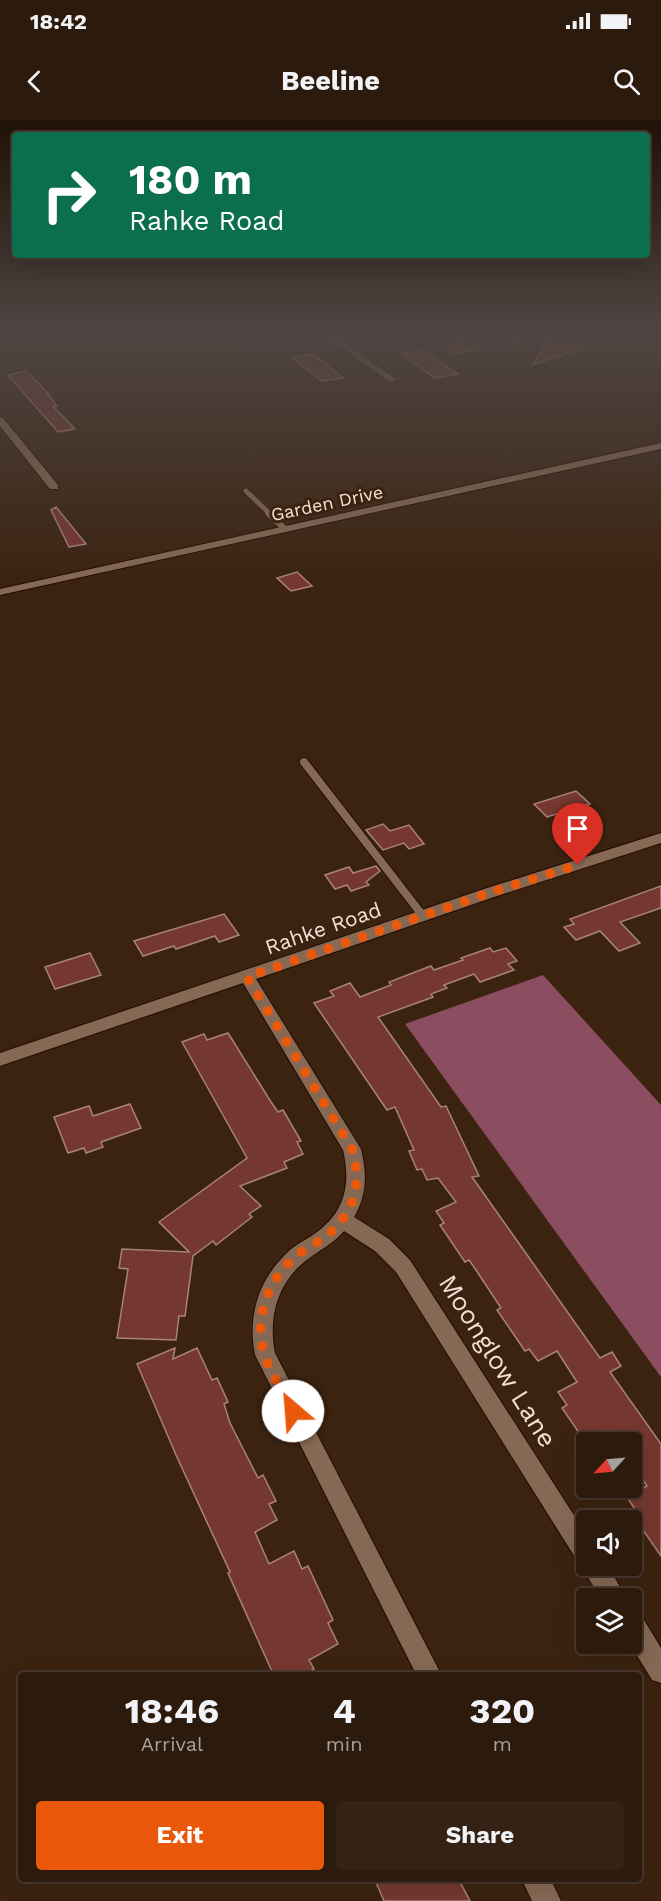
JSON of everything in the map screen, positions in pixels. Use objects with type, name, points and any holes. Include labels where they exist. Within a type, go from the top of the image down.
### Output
[{"type":"street","points":[[0,420],[54,487]]},
{"type":"street","name":"Garden Drive","points":[[0,592],[661,446]]},
{"type":"street","name":"Rahke Road","points":[[0,1060],[423,916],[661,838]]},
{"type":"street","points":[[247,977],[352,1149],[357,1166],[357,1184],[351,1203],[341,1220],[326,1236],[291,1261],[271,1286],[260,1325],[262,1345],[278,1381],[428,1672]]},
{"type":"street","name":"Moonglow Lane","points":[[341,1220],[374,1237],[391,1251],[403,1266],[576,1538]]},
{"type":"street","points":[[642,1640],[661,1671]]},
{"type":"street","points":[[537,1882],[547,1901]]},
{"type":"lane","points":[[246,491],[285,529]]},
{"type":"lane","points":[[304,762],[423,916]]},
{"type":"shaded area","points":[[543,975],[661,1105],[661,1377],[405,1024]]},
{"type":"building","points":[[45,417],[64,417],[75,429],[58,432]]},
{"type":"building","points":[[56,507],[86,544],[69,547],[51,510]]},
{"type":"building","points":[[297,572],[312,586],[291,591],[277,578]]},
{"type":"building","points":[[576,791],[590,804],[547,817],[534,804]]},
{"type":"building","points":[[383,824],[390,831],[409,825],[424,844],[409,849],[404,843],[383,850],[366,830]]},
{"type":"building","points":[[376,866],[380,871],[366,882],[369,885],[351,891],[347,885],[335,889],[325,875],[349,867],[353,873]]},
{"type":"building","points":[[661,886],[661,908],[620,922],[640,943],[619,951],[600,931],[576,940],[564,927],[574,924],[570,919]]},
{"type":"building","points":[[224,914],[239,935],[219,942],[215,936],[176,949],[174,946],[143,956],[134,941]]},
{"type":"building","points":[[490,948],[493,952],[506,948],[517,961],[508,964],[514,970],[480,982],[474,974],[444,985],[447,988],[431,994],[433,997],[378,1017],[441,1107],[446,1106],[479,1176],[472,1177],[600,1358],[612,1352],[621,1366],[610,1372],[661,1444],[661,1556],[642,1529],[642,1510],[635,1510],[628,1498],[642,1498],[642,1489],[647,1486],[642,1479],[642,1432],[578,1432],[562,1408],[567,1405],[558,1392],[577,1382],[557,1351],[538,1361],[529,1349],[525,1351],[497,1310],[501,1308],[478,1273],[469,1260],[465,1262],[440,1225],[444,1223],[436,1211],[456,1202],[438,1178],[427,1180],[422,1169],[417,1170],[409,1151],[414,1150],[395,1107],[387,1110],[314,1003],[334,996],[330,991],[350,983],[360,997],[391,985],[389,982],[431,966],[434,970],[463,960],[461,958]]},
{"type":"building","points":[[90,953],[101,975],[55,989],[45,967]]},
{"type":"building","points":[[228,1033],[278,1112],[283,1110],[301,1141],[297,1142],[303,1154],[284,1162],[287,1168],[240,1186],[261,1206],[249,1214],[252,1217],[216,1245],[213,1241],[193,1256],[185,1316],[179,1316],[176,1340],[117,1338],[128,1269],[119,1268],[122,1249],[189,1252],[159,1222],[247,1158],[182,1042],[204,1034],[207,1040]]},
{"type":"building","points":[[130,1104],[141,1128],[101,1142],[103,1147],[86,1153],[84,1148],[68,1153],[54,1117],[89,1106],[93,1116]]},
{"type":"building","points":[[175,1348],[173,1359],[197,1348],[212,1380],[217,1378],[228,1402],[224,1404],[230,1423],[258,1478],[263,1475],[276,1501],[269,1504],[277,1520],[255,1532],[269,1564],[294,1551],[302,1569],[308,1566],[333,1620],[328,1623],[338,1644],[309,1660],[314,1669],[309,1672],[272,1672],[137,1364]]},
{"type":"building","points":[[376,1882],[460,1882],[470,1901],[384,1901]]},
{"type":"route","points":[[293,1411],[262,1345],[260,1325],[264,1304],[279,1273],[301,1252],[326,1236],[344,1216],[355,1193],[357,1166],[352,1149],[247,977],[489,893],[578,865]]}]
